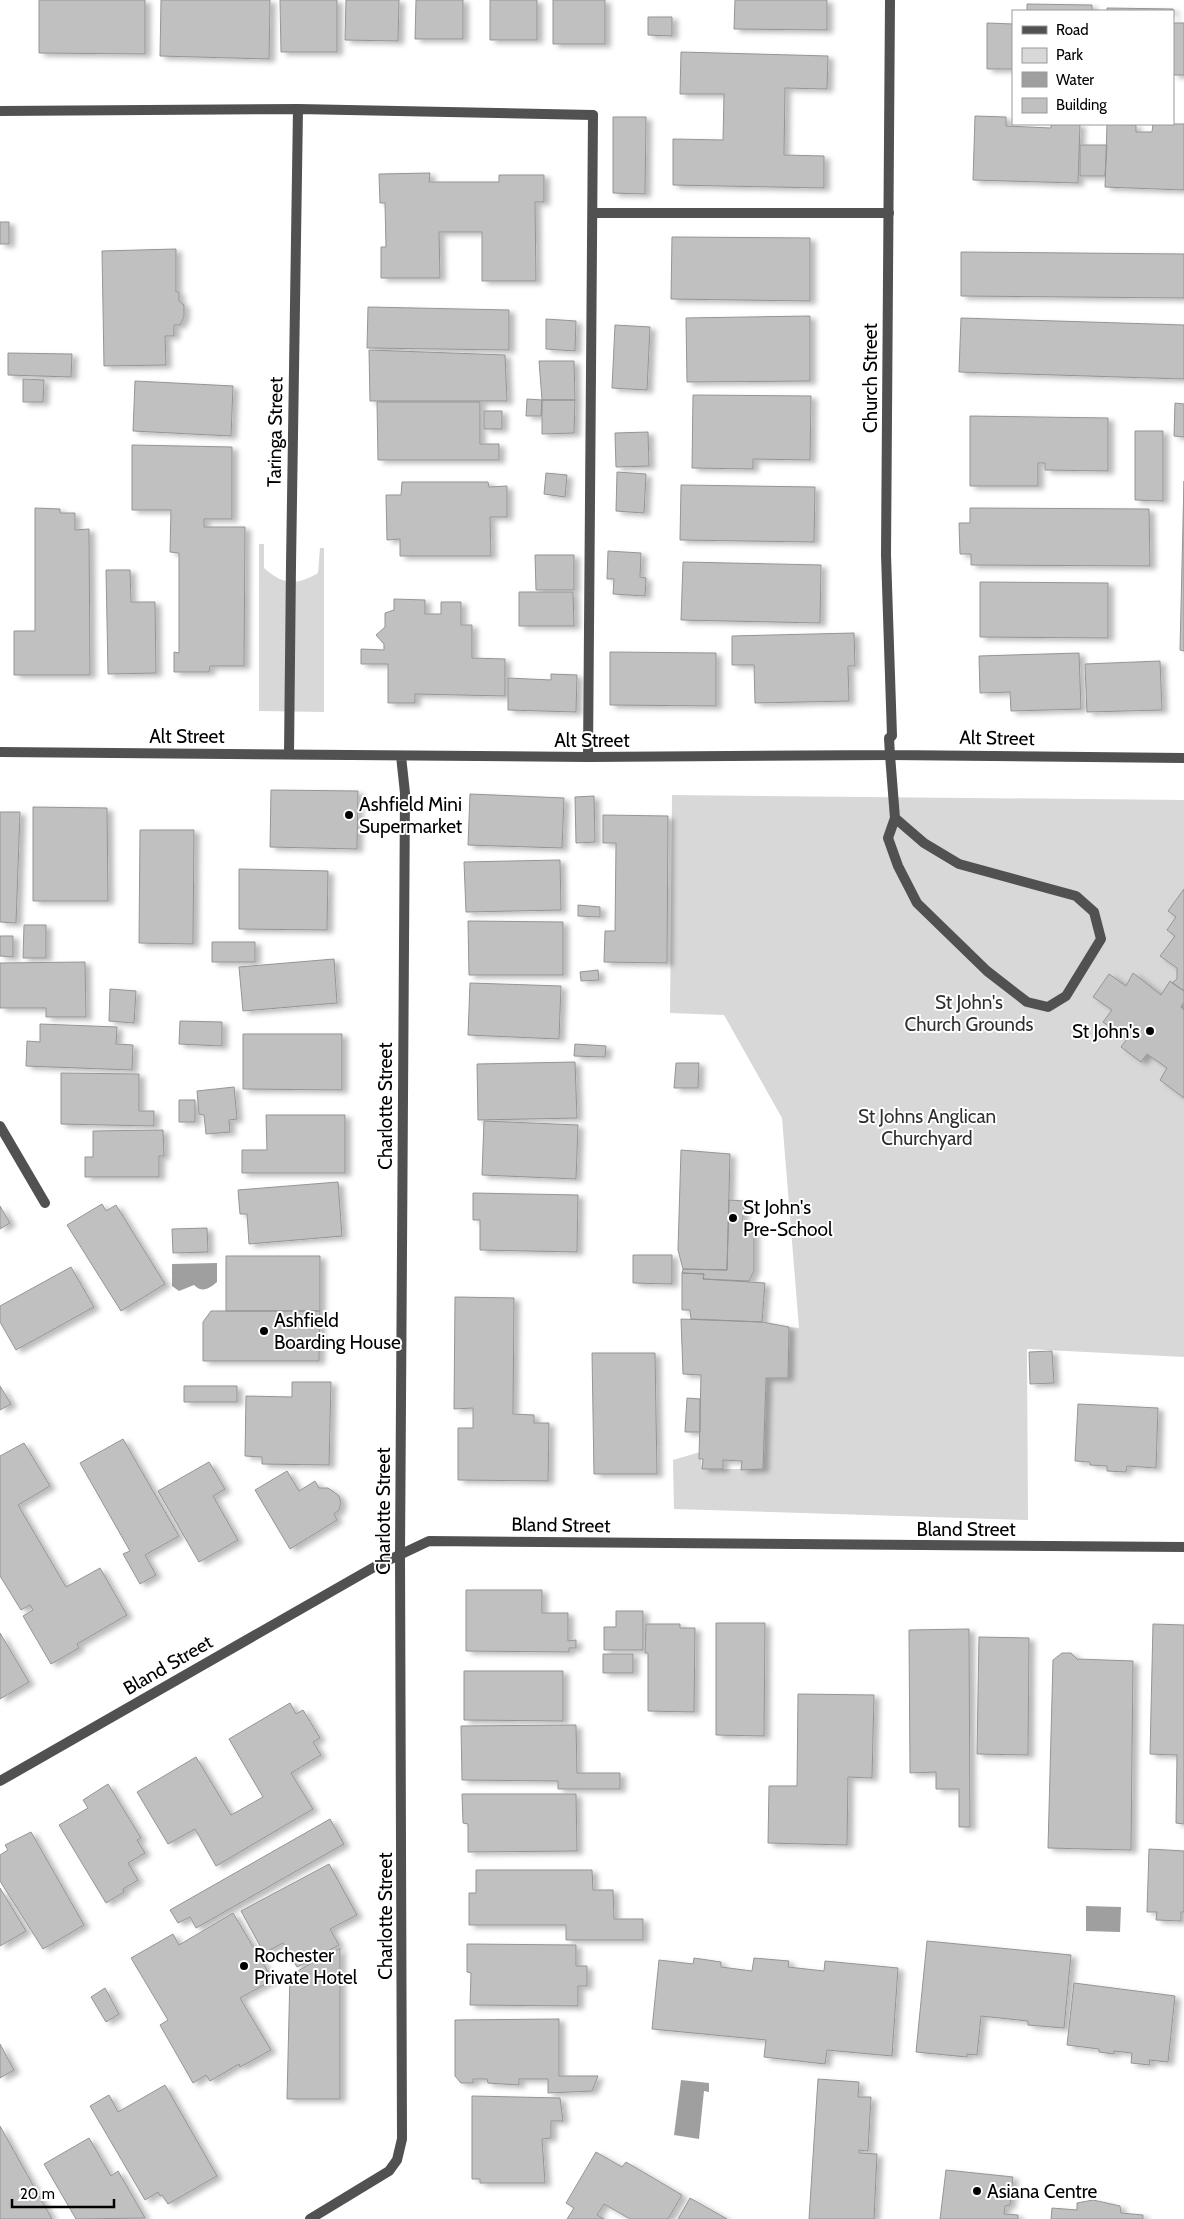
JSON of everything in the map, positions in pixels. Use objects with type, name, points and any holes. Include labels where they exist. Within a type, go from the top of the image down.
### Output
[{"type":"street","name":"Church Street","points":[[890,0],[886,555],[892,736],[889,738],[895,818],[888,838],[898,866],[917,903],[987,971],[1027,1002],[1048,1007],[1066,996],[1101,939],[1094,912],[1076,896],[959,864],[924,843],[895,818]]},
{"type":"street","points":[[0,111],[298,110],[593,115],[594,213],[588,758]]},
{"type":"street","name":"Taringa Street","points":[[290,754],[298,110]]},
{"type":"street","points":[[594,213],[889,213]]},
{"type":"street","name":"Alt Street","points":[[0,752],[588,758],[890,755],[1184,758]]},
{"type":"street","name":"Charlotte Street","points":[[310,2219],[389,2171],[396,2160],[402,2139],[400,1554],[405,806],[401,756]]},
{"type":"street","points":[[0,1126],[45,1203]]},
{"type":"street","name":"Bland Street","points":[[0,1781],[376,1566],[429,1541],[1184,1547]]},
{"type":"green space","points":[[259,544],[264,544],[264,568],[278,578],[290,582],[297,582],[318,573],[320,548],[324,548],[324,712],[259,711]]},
{"type":"green space","name":"St John's Church Grounds","points":[[672,795],[1184,800],[1184,1357],[1027,1349],[1028,1520],[674,1509],[673,1460],[700,1452],[702,1469],[763,1469],[766,1378],[788,1378],[789,1327],[799,1328],[782,1118],[724,1015],[670,1013]]},
{"type":"water","points":[[217,1263],[217,1282],[208,1288],[200,1289],[194,1285],[179,1291],[172,1286],[172,1264]]},
{"type":"water","points":[[1086,1906],[1121,1907],[1120,1932],[1086,1931]]},
{"type":"water","points":[[681,2080],[709,2083],[709,2092],[704,2091],[699,2139],[674,2135]]},
{"type":"building","points":[[39,0],[145,0],[145,54],[39,53]]},
{"type":"building","points":[[161,0],[270,0],[269,59],[160,56]]},
{"type":"building","points":[[280,0],[337,0],[337,52],[281,52]]},
{"type":"building","points":[[346,0],[399,0],[398,41],[345,40]]},
{"type":"building","points":[[416,0],[463,0],[463,39],[415,39]]},
{"type":"building","points":[[490,0],[537,0],[537,40],[490,40]]},
{"type":"building","points":[[553,0],[605,0],[605,44],[553,44]]},
{"type":"building","points":[[735,0],[827,0],[827,30],[734,29]]},
{"type":"building","points":[[1027,4],[1092,5],[1092,10],[1027,10]]},
{"type":"building","points":[[1107,8],[1173,9],[1173,10],[1107,10]]},
{"type":"building","points":[[648,17],[672,17],[672,36],[648,35]]},
{"type":"building","points":[[987,23],[1012,24],[1012,69],[987,69]]},
{"type":"building","points":[[1174,23],[1184,23],[1184,75],[1174,75]]},
{"type":"building","points":[[681,52],[828,56],[827,89],[785,88],[784,155],[824,156],[824,188],[673,185],[673,139],[723,140],[724,94],[680,94]]},
{"type":"building","points":[[975,116],[1006,117],[1006,126],[1051,128],[1051,125],[1080,125],[1078,183],[973,180]]},
{"type":"building","points":[[613,117],[646,117],[645,194],[613,193]]},
{"type":"building","points":[[1184,124],[1184,190],[1105,187],[1107,125],[1136,125],[1136,132],[1152,132],[1153,125]]},
{"type":"building","points":[[1080,145],[1107,145],[1105,176],[1080,176]]},
{"type":"building","points":[[430,173],[429,182],[499,182],[499,175],[544,175],[544,202],[535,202],[536,281],[482,281],[482,232],[439,232],[440,278],[381,278],[381,247],[386,247],[385,203],[380,203],[379,174]]},
{"type":"building","points":[[0,222],[9,222],[9,244],[0,244]]},
{"type":"building","points":[[672,237],[810,238],[810,301],[671,299]]},
{"type":"building","points":[[176,249],[176,292],[179,292],[179,301],[184,305],[184,317],[180,325],[174,325],[174,336],[165,336],[166,365],[104,366],[102,251]]},
{"type":"building","points":[[961,252],[1184,254],[1184,298],[961,296]]},
{"type":"building","points":[[368,307],[509,310],[509,350],[367,348]]},
{"type":"building","points":[[810,316],[810,381],[687,382],[686,318]]},
{"type":"building","points":[[961,318],[1184,325],[1184,379],[959,372]]},
{"type":"building","points":[[546,319],[576,321],[575,351],[546,349]]},
{"type":"building","points":[[615,325],[650,327],[647,390],[612,388]]},
{"type":"building","points":[[369,350],[505,355],[507,401],[370,401]]},
{"type":"building","points":[[8,353],[72,354],[71,377],[8,375]]},
{"type":"building","points":[[539,361],[574,361],[575,400],[542,400]]},
{"type":"building","points":[[23,379],[44,380],[43,402],[23,402]]},
{"type":"building","points":[[135,381],[233,386],[231,436],[133,431]]},
{"type":"building","points":[[693,395],[811,396],[810,460],[753,459],[753,469],[692,468]]},
{"type":"building","points":[[527,399],[542,400],[541,416],[526,416]]},
{"type":"building","points":[[542,400],[575,400],[574,433],[542,434]]},
{"type":"building","points":[[377,402],[480,402],[480,444],[499,444],[499,460],[378,460]]},
{"type":"building","points":[[1175,403],[1184,404],[1184,437],[1174,436]]},
{"type":"building","points":[[484,411],[502,411],[502,429],[484,429]]},
{"type":"building","points":[[970,416],[1108,418],[1108,471],[1045,470],[1045,463],[1038,463],[1038,486],[970,486]]},
{"type":"building","points":[[1135,431],[1163,431],[1163,501],[1135,500]]},
{"type":"building","points":[[648,432],[649,466],[616,467],[615,433]]},
{"type":"building","points":[[132,445],[232,447],[232,519],[204,519],[204,527],[245,527],[244,666],[210,666],[209,672],[174,672],[174,652],[179,653],[179,553],[170,552],[171,510],[132,510]]},
{"type":"building","points":[[617,472],[646,474],[644,513],[616,511]]},
{"type":"building","points":[[546,473],[567,475],[565,497],[544,494]]},
{"type":"building","points":[[1184,481],[1184,651],[1180,650]]},
{"type":"building","points":[[402,482],[488,482],[489,487],[507,486],[507,517],[490,517],[491,556],[400,556],[400,539],[387,540],[386,495],[401,495]]},
{"type":"building","points":[[681,485],[815,487],[814,542],[680,540]]},
{"type":"building","points":[[35,508],[60,509],[60,513],[75,513],[75,530],[89,529],[90,675],[14,675],[14,631],[35,631]]},
{"type":"building","points":[[970,508],[1149,509],[1150,566],[971,565],[971,554],[960,554],[959,523],[970,523]]},
{"type":"building","points":[[608,551],[641,553],[640,577],[646,578],[645,596],[613,594],[614,579],[607,579]]},
{"type":"building","points":[[535,555],[574,555],[574,590],[536,590]]},
{"type":"building","points":[[683,562],[821,565],[820,623],[681,620]]},
{"type":"building","points":[[106,570],[130,570],[131,602],[155,602],[156,673],[108,674]]},
{"type":"building","points":[[980,582],[1108,583],[1108,638],[980,637]]},
{"type":"building","points":[[519,592],[573,592],[574,626],[519,626]]},
{"type":"building","points":[[394,599],[425,600],[425,614],[441,614],[441,602],[461,602],[461,625],[472,625],[472,658],[505,659],[505,696],[415,694],[415,703],[388,703],[388,664],[361,664],[361,649],[384,650],[384,644],[376,635],[385,627],[385,613],[394,610]]},
{"type":"building","points":[[854,633],[855,666],[848,666],[849,701],[755,703],[754,665],[732,665],[732,636]]},
{"type":"building","points":[[610,652],[716,653],[716,706],[610,705]]},
{"type":"building","points":[[1079,653],[1081,709],[1011,711],[1010,692],[980,693],[979,656]]},
{"type":"building","points":[[1160,661],[1162,710],[1087,712],[1085,664]]},
{"type":"building","points":[[551,674],[577,675],[576,712],[508,710],[508,678],[551,680]]},
{"type":"building","points":[[271,790],[358,791],[357,849],[270,847]]},
{"type":"building","points":[[470,794],[564,798],[562,848],[468,845]]},
{"type":"building","points":[[594,796],[595,842],[576,843],[575,797]]},
{"type":"building","points":[[33,807],[107,808],[108,901],[33,901]]},
{"type":"building","points":[[0,812],[20,812],[16,923],[0,922]]},
{"type":"building","points":[[603,815],[668,816],[667,963],[604,962],[605,931],[615,931],[616,843],[603,843]]},
{"type":"building","points":[[140,830],[194,830],[193,944],[139,943]]},
{"type":"building","points":[[560,860],[561,910],[466,912],[464,862]]},
{"type":"building","points":[[239,869],[328,871],[327,930],[239,929]]},
{"type":"building","points":[[1184,889],[1184,991],[1172,983],[1177,979],[1177,968],[1160,956],[1175,936],[1167,930],[1176,917],[1168,911]]},
{"type":"building","points":[[578,905],[600,907],[600,917],[578,916]]},
{"type":"building","points":[[468,921],[563,922],[563,975],[469,975]]},
{"type":"building","points":[[24,925],[46,925],[46,958],[23,958]]},
{"type":"building","points":[[0,936],[13,936],[13,957],[0,956]]},
{"type":"building","points":[[212,942],[255,942],[255,962],[212,962]]},
{"type":"building","points":[[334,959],[337,1003],[243,1011],[239,967]]},
{"type":"building","points":[[85,962],[86,1017],[46,1017],[46,1008],[0,1008],[0,963]]},
{"type":"building","points":[[598,970],[599,980],[581,981],[580,972]]},
{"type":"building","name":"St John's","points":[[1133,973],[1161,995],[1170,981],[1184,991],[1184,1002],[1181,1007],[1184,1010],[1184,1098],[1160,1080],[1167,1068],[1147,1054],[1141,1062],[1121,1047],[1127,1039],[1103,1022],[1112,1010],[1093,997],[1109,974],[1126,986]]},
{"type":"building","points":[[470,983],[561,986],[559,1039],[468,1035]]},
{"type":"building","points":[[110,989],[136,991],[134,1023],[109,1021]]},
{"type":"building","points":[[180,1021],[222,1022],[222,1046],[179,1044]]},
{"type":"building","points":[[40,1024],[117,1027],[116,1044],[133,1045],[132,1070],[26,1066],[27,1041],[40,1042]]},
{"type":"building","points":[[243,1034],[342,1034],[342,1090],[243,1089]]},
{"type":"building","points":[[575,1044],[606,1046],[605,1057],[574,1056]]},
{"type":"building","points":[[575,1062],[577,1118],[478,1120],[477,1064]]},
{"type":"building","points":[[676,1063],[699,1063],[698,1088],[674,1088]]},
{"type":"building","points":[[61,1073],[139,1074],[139,1111],[154,1111],[154,1126],[61,1124]]},
{"type":"building","points":[[234,1087],[237,1119],[229,1120],[230,1132],[206,1134],[204,1115],[199,1114],[197,1091]]},
{"type":"building","points":[[179,1100],[195,1100],[195,1122],[179,1122]]},
{"type":"building","points":[[266,1115],[345,1115],[345,1173],[242,1173],[242,1150],[267,1150]]},
{"type":"building","points":[[484,1121],[578,1125],[576,1179],[482,1175]]},
{"type":"building","points":[[163,1130],[164,1156],[159,1156],[159,1177],[85,1177],[85,1157],[93,1157],[93,1131]]},
{"type":"building","points":[[681,1150],[730,1154],[727,1270],[683,1269],[678,1250]]},
{"type":"building","points":[[338,1182],[342,1236],[249,1244],[247,1214],[240,1214],[238,1190]]},
{"type":"building","points":[[473,1193],[578,1195],[577,1252],[480,1250],[480,1220],[473,1220]]},
{"type":"building","points":[[729,1200],[744,1201],[742,1231],[754,1233],[754,1271],[749,1281],[703,1279],[704,1274],[682,1273],[683,1269],[727,1270]]},
{"type":"building","points":[[102,1204],[106,1211],[116,1205],[165,1284],[121,1311],[67,1225]]},
{"type":"building","points":[[0,1206],[10,1223],[0,1229]]},
{"type":"building","points":[[207,1228],[208,1252],[173,1253],[172,1229]]},
{"type":"building","points":[[633,1255],[672,1255],[672,1284],[633,1283]]},
{"type":"building","points":[[226,1256],[320,1256],[320,1311],[226,1311]]},
{"type":"building","points":[[71,1267],[94,1307],[16,1350],[0,1322],[0,1306]]},
{"type":"building","points":[[682,1273],[704,1274],[703,1279],[765,1283],[762,1322],[691,1319],[690,1310],[682,1310]]},
{"type":"building","points":[[455,1297],[514,1298],[513,1414],[534,1415],[534,1423],[549,1423],[548,1481],[458,1480],[458,1428],[473,1428],[473,1408],[454,1409]]},
{"type":"building","points":[[211,1311],[320,1311],[319,1361],[203,1361],[203,1322]]},
{"type":"building","points":[[681,1319],[762,1322],[789,1327],[788,1378],[766,1378],[763,1469],[741,1470],[742,1461],[723,1460],[723,1469],[702,1469],[703,1459],[699,1459],[701,1375],[683,1374]]},
{"type":"building","points":[[1052,1351],[1054,1383],[1030,1384],[1029,1352]]},
{"type":"building","points":[[592,1353],[655,1353],[657,1474],[594,1474]]},
{"type":"building","points":[[292,1382],[331,1382],[329,1465],[262,1464],[262,1457],[245,1456],[246,1396],[292,1397]]},
{"type":"building","points":[[0,1386],[11,1404],[0,1410]]},
{"type":"building","points":[[184,1386],[237,1386],[237,1402],[184,1402]]},
{"type":"building","points":[[687,1398],[700,1399],[700,1432],[685,1432]]},
{"type":"building","points":[[1078,1404],[1158,1408],[1156,1468],[1127,1466],[1126,1472],[1107,1471],[1107,1466],[1090,1465],[1090,1462],[1075,1461]]},
{"type":"building","points":[[123,1439],[179,1536],[145,1555],[156,1575],[140,1584],[123,1554],[130,1551],[80,1463]]},
{"type":"building","points":[[24,1443],[50,1486],[18,1505],[66,1587],[100,1568],[127,1615],[77,1644],[79,1648],[51,1664],[23,1616],[33,1610],[30,1605],[21,1610],[0,1576],[0,1456]]},
{"type":"building","points":[[209,1462],[225,1489],[213,1496],[238,1540],[199,1562],[158,1491]]},
{"type":"building","points":[[287,1471],[299,1491],[315,1481],[319,1488],[328,1488],[339,1496],[341,1503],[339,1510],[334,1514],[337,1520],[290,1549],[255,1490]]},
{"type":"building","points":[[466,1590],[542,1590],[542,1613],[568,1613],[568,1641],[576,1640],[576,1648],[569,1648],[569,1652],[466,1651]]},
{"type":"building","points":[[616,1611],[643,1611],[643,1650],[604,1650],[604,1627],[616,1627]]},
{"type":"building","points":[[716,1623],[765,1623],[764,1736],[716,1735]]},
{"type":"building","points":[[646,1624],[680,1624],[680,1628],[695,1628],[694,1712],[648,1711],[648,1653],[645,1653]]},
{"type":"building","points":[[1153,1624],[1184,1625],[1184,1824],[1176,1823],[1177,1755],[1150,1754]]},
{"type":"building","points":[[969,1629],[970,1827],[959,1827],[959,1789],[936,1789],[936,1772],[910,1773],[909,1630]]},
{"type":"building","points":[[0,1633],[29,1682],[0,1699]]},
{"type":"building","points":[[979,1637],[1029,1638],[1028,1755],[977,1754]]},
{"type":"building","points":[[1062,1653],[1071,1653],[1077,1659],[1133,1661],[1131,1850],[1048,1848],[1053,1660]]},
{"type":"building","points":[[603,1654],[633,1654],[633,1673],[603,1673]]},
{"type":"building","points":[[464,1671],[563,1671],[563,1721],[464,1720]]},
{"type":"building","points":[[798,1694],[874,1695],[872,1778],[848,1777],[847,1845],[768,1843],[769,1786],[797,1786]]},
{"type":"building","points":[[290,1703],[296,1714],[303,1710],[320,1738],[313,1742],[321,1755],[291,1773],[313,1809],[216,1866],[195,1829],[168,1844],[137,1792],[196,1757],[231,1815],[263,1797],[229,1739]]},
{"type":"building","points":[[576,1725],[577,1773],[620,1773],[620,1789],[558,1789],[558,1781],[462,1780],[461,1726]]},
{"type":"building","points":[[108,1784],[141,1838],[137,1840],[145,1853],[128,1863],[138,1880],[123,1889],[124,1892],[106,1903],[59,1825],[88,1808],[83,1800]]},
{"type":"building","points":[[462,1794],[576,1794],[577,1851],[468,1852],[468,1824],[463,1823]]},
{"type":"building","points":[[330,1819],[344,1844],[196,1928],[190,1917],[178,1923],[170,1910]]},
{"type":"building","points":[[31,1832],[84,1925],[43,1949],[0,1881],[0,1855],[8,1850],[5,1845]]},
{"type":"building","points":[[1149,1849],[1184,1851],[1184,1912],[1181,1912],[1181,1921],[1156,1920],[1157,1912],[1147,1912]]},
{"type":"building","points":[[329,1864],[357,1915],[330,1929],[339,1945],[297,1967],[283,1943],[264,1953],[241,1911]]},
{"type":"building","points":[[476,1870],[592,1870],[593,1890],[613,1890],[614,1919],[643,1919],[643,1940],[566,1940],[566,1925],[469,1925],[469,1893],[476,1893]]},
{"type":"building","points":[[0,1888],[26,1931],[0,1946]]},
{"type":"building","points":[[233,1913],[273,1980],[240,1998],[271,2050],[240,2067],[239,2064],[210,2081],[206,2075],[193,2083],[160,2025],[168,2020],[131,1958],[173,1934],[179,1945]]},
{"type":"building","points":[[927,1941],[1071,1955],[1064,2028],[1028,2025],[1028,2021],[981,2016],[977,2055],[967,2054],[967,2057],[916,2052]]},
{"type":"building","points":[[467,1944],[576,1945],[576,1966],[587,1966],[587,1986],[578,1986],[578,2006],[470,2005],[471,1973],[467,1972]]},
{"type":"building","points":[[340,1948],[340,2099],[287,2099],[290,1975]]},
{"type":"building","points":[[694,1958],[721,1962],[721,1967],[752,1971],[754,1958],[789,1961],[788,1967],[824,1971],[825,1961],[898,1968],[892,2056],[827,2050],[825,2064],[764,2057],[766,2040],[652,2029],[659,1960],[693,1964]]},
{"type":"building","points":[[1074,1983],[1175,1996],[1168,2062],[1149,2060],[1150,2065],[1131,2063],[1132,2053],[1114,2051],[1114,2054],[1099,2052],[1099,2049],[1067,2045]]},
{"type":"building","points":[[105,1988],[119,2014],[106,2022],[91,1997]]},
{"type":"building","points":[[559,2019],[559,2076],[598,2076],[592,2091],[548,2093],[548,2079],[519,2079],[519,2085],[488,2083],[487,2079],[473,2079],[473,2083],[461,2083],[455,2076],[455,2020]]},
{"type":"building","points":[[0,2044],[14,2070],[0,2078]]},
{"type":"building","points":[[818,2079],[859,2082],[858,2097],[871,2097],[868,2151],[859,2150],[859,2153],[877,2154],[874,2219],[809,2219]]},
{"type":"building","points":[[165,2085],[217,2176],[168,2204],[158,2192],[145,2200],[90,2106],[109,2095],[118,2112]]},
{"type":"building","points":[[472,2096],[560,2098],[563,2121],[551,2121],[551,2138],[542,2139],[545,2183],[480,2183],[480,2179],[472,2179]]},
{"type":"building","points":[[0,2126],[52,2219],[0,2219]]},
{"type":"building","points":[[89,2138],[111,2176],[118,2171],[145,2218],[76,2219],[44,2164]]},
{"type":"building","points":[[596,2152],[622,2167],[626,2162],[682,2195],[668,2219],[630,2219],[604,2204],[597,2215],[604,2219],[567,2219],[574,2208],[566,2203]]},
{"type":"building","name":"Asiana Centre","points":[[946,2170],[1013,2177],[1010,2205],[1005,2206],[1004,2214],[1018,2215],[1018,2219],[940,2219]]},
{"type":"building","points":[[690,2198],[727,2219],[678,2219]]},
{"type":"building","points":[[1093,2200],[1120,2206],[1121,2213],[1143,2215],[1143,2219],[1051,2219],[1052,2208],[1077,2210],[1077,2203]]},
{"type":"place","name":"Ashfield Mini Supermarket","points":[[349,815]]},
{"type":"place","name":"St John's","points":[[1150,1031]]},
{"type":"place","name":"St John's Pre-School","points":[[733,1218]]},
{"type":"place","name":"Ashfield Boarding House","points":[[264,1331]]},
{"type":"place","name":"Rochester Private Hotel","points":[[244,1966]]},
{"type":"place","name":"Asiana Centre","points":[[977,2191]]},
{"type":"park label","name":"St Johns Anglican Churchyard","points":[[927,1127]]}]
